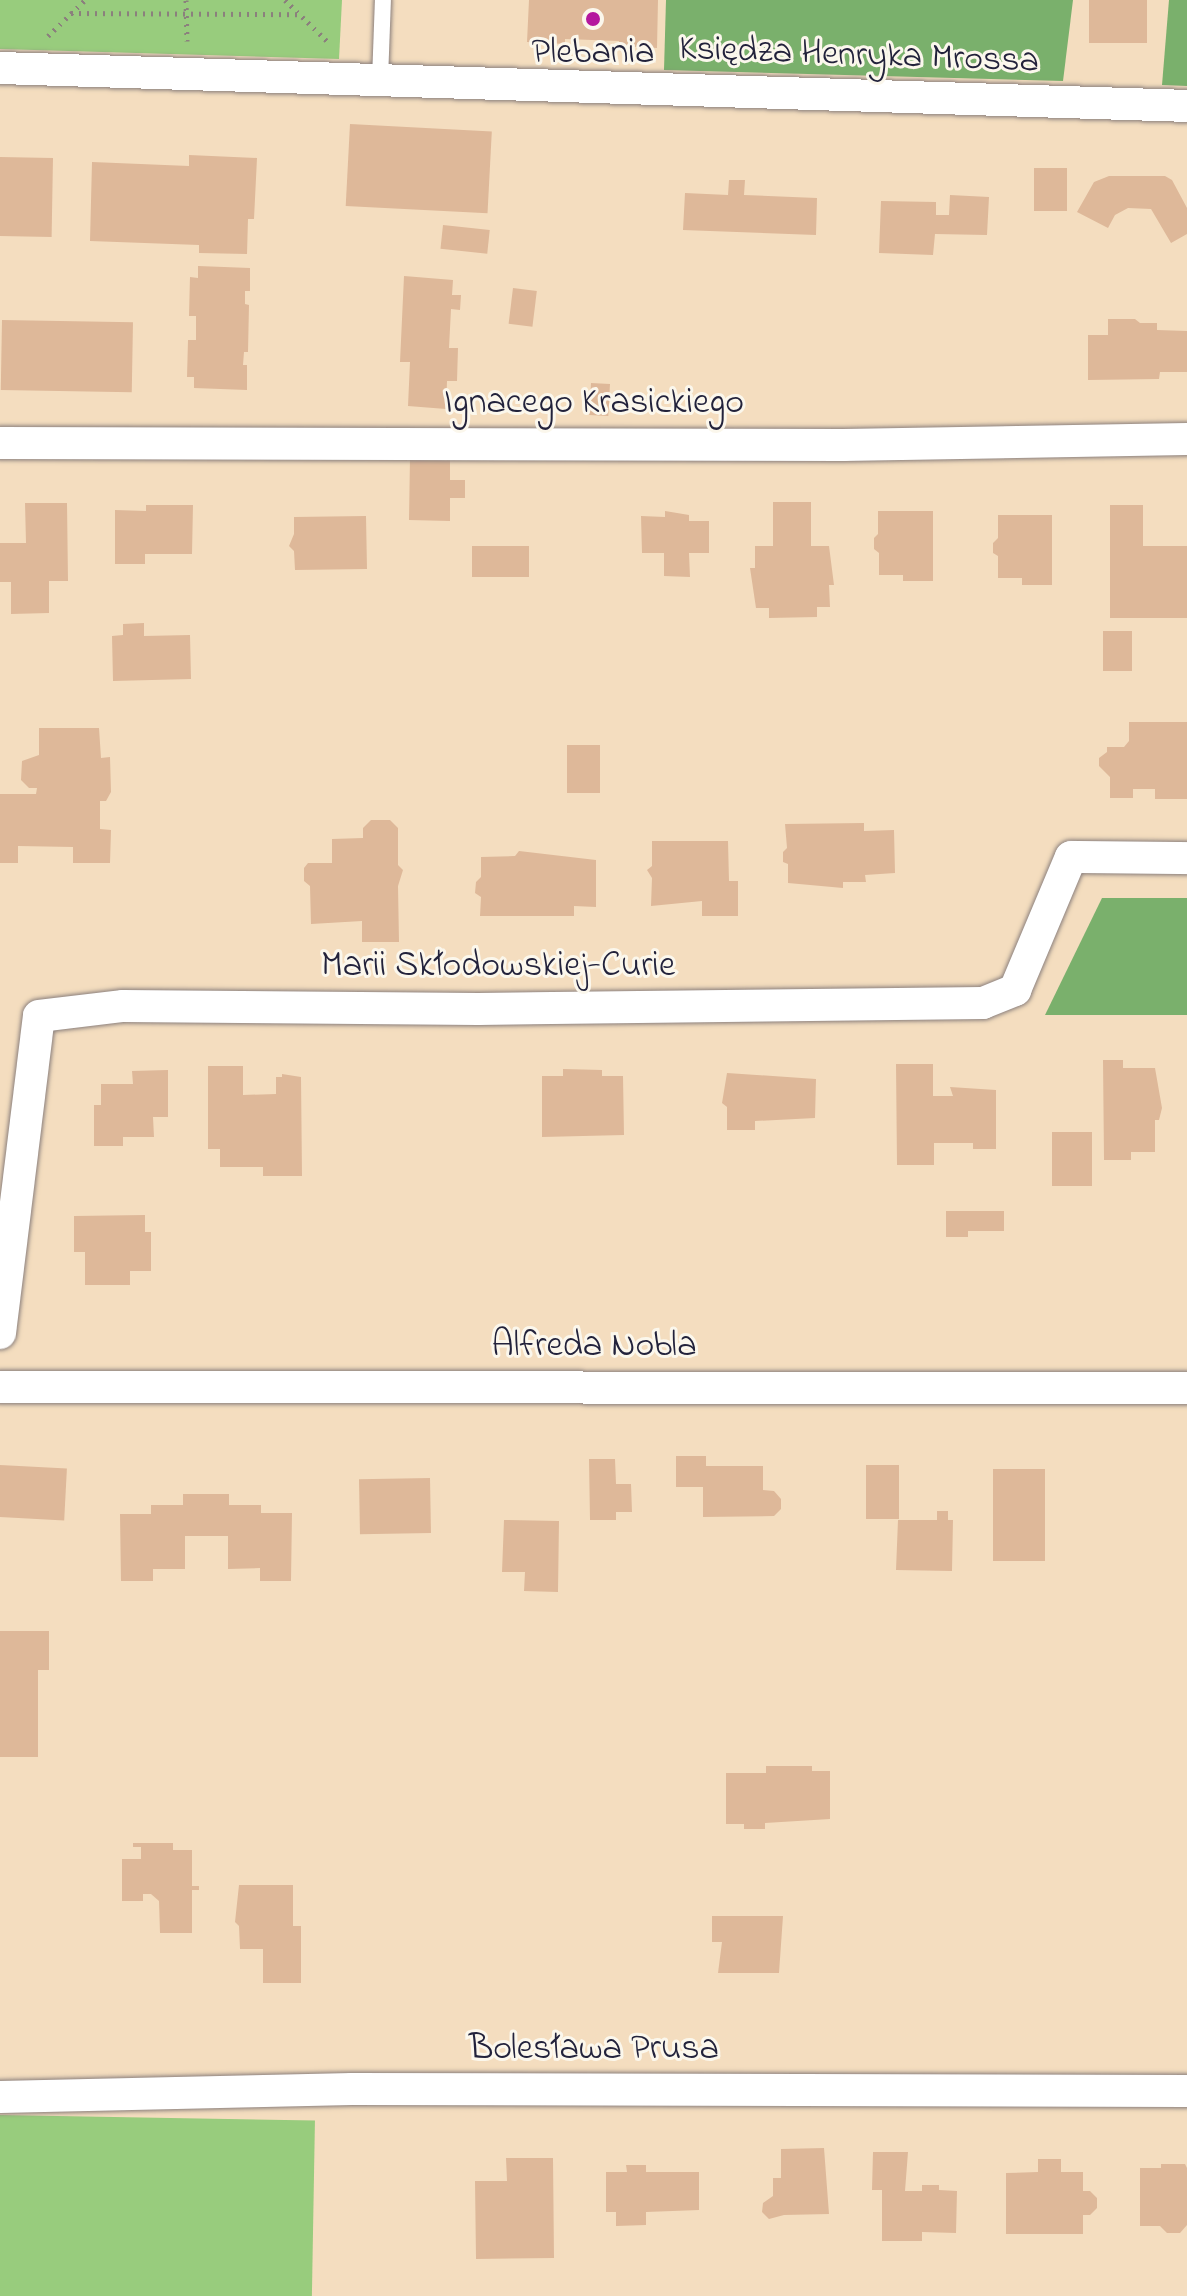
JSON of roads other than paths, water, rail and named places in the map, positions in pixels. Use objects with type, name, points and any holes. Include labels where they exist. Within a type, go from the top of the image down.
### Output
[{"type":"street","name":"Księdza Henryka Mrossa","points":[[0,68],[1187,106]]},
{"type":"street","name":"Ignacego Krasickiego","points":[[0,443],[843,445],[1187,439]]},
{"type":"street","name":"Marii Skłodowskiej-Curie","points":[[0,1333],[39,1016],[123,1006],[478,1009],[983,1003],[1015,990],[1071,857],[1187,858]]},
{"type":"street","name":"Alfreda Nobla","points":[[0,1387],[1187,1388]]},
{"type":"street","name":"Bolesława Prusa","points":[[0,2097],[352,2089],[1187,2091]]},
{"type":"lane","points":[[380,80],[383,0]]},
{"type":"place","name":"Plebania","points":[[593,19]]}]
